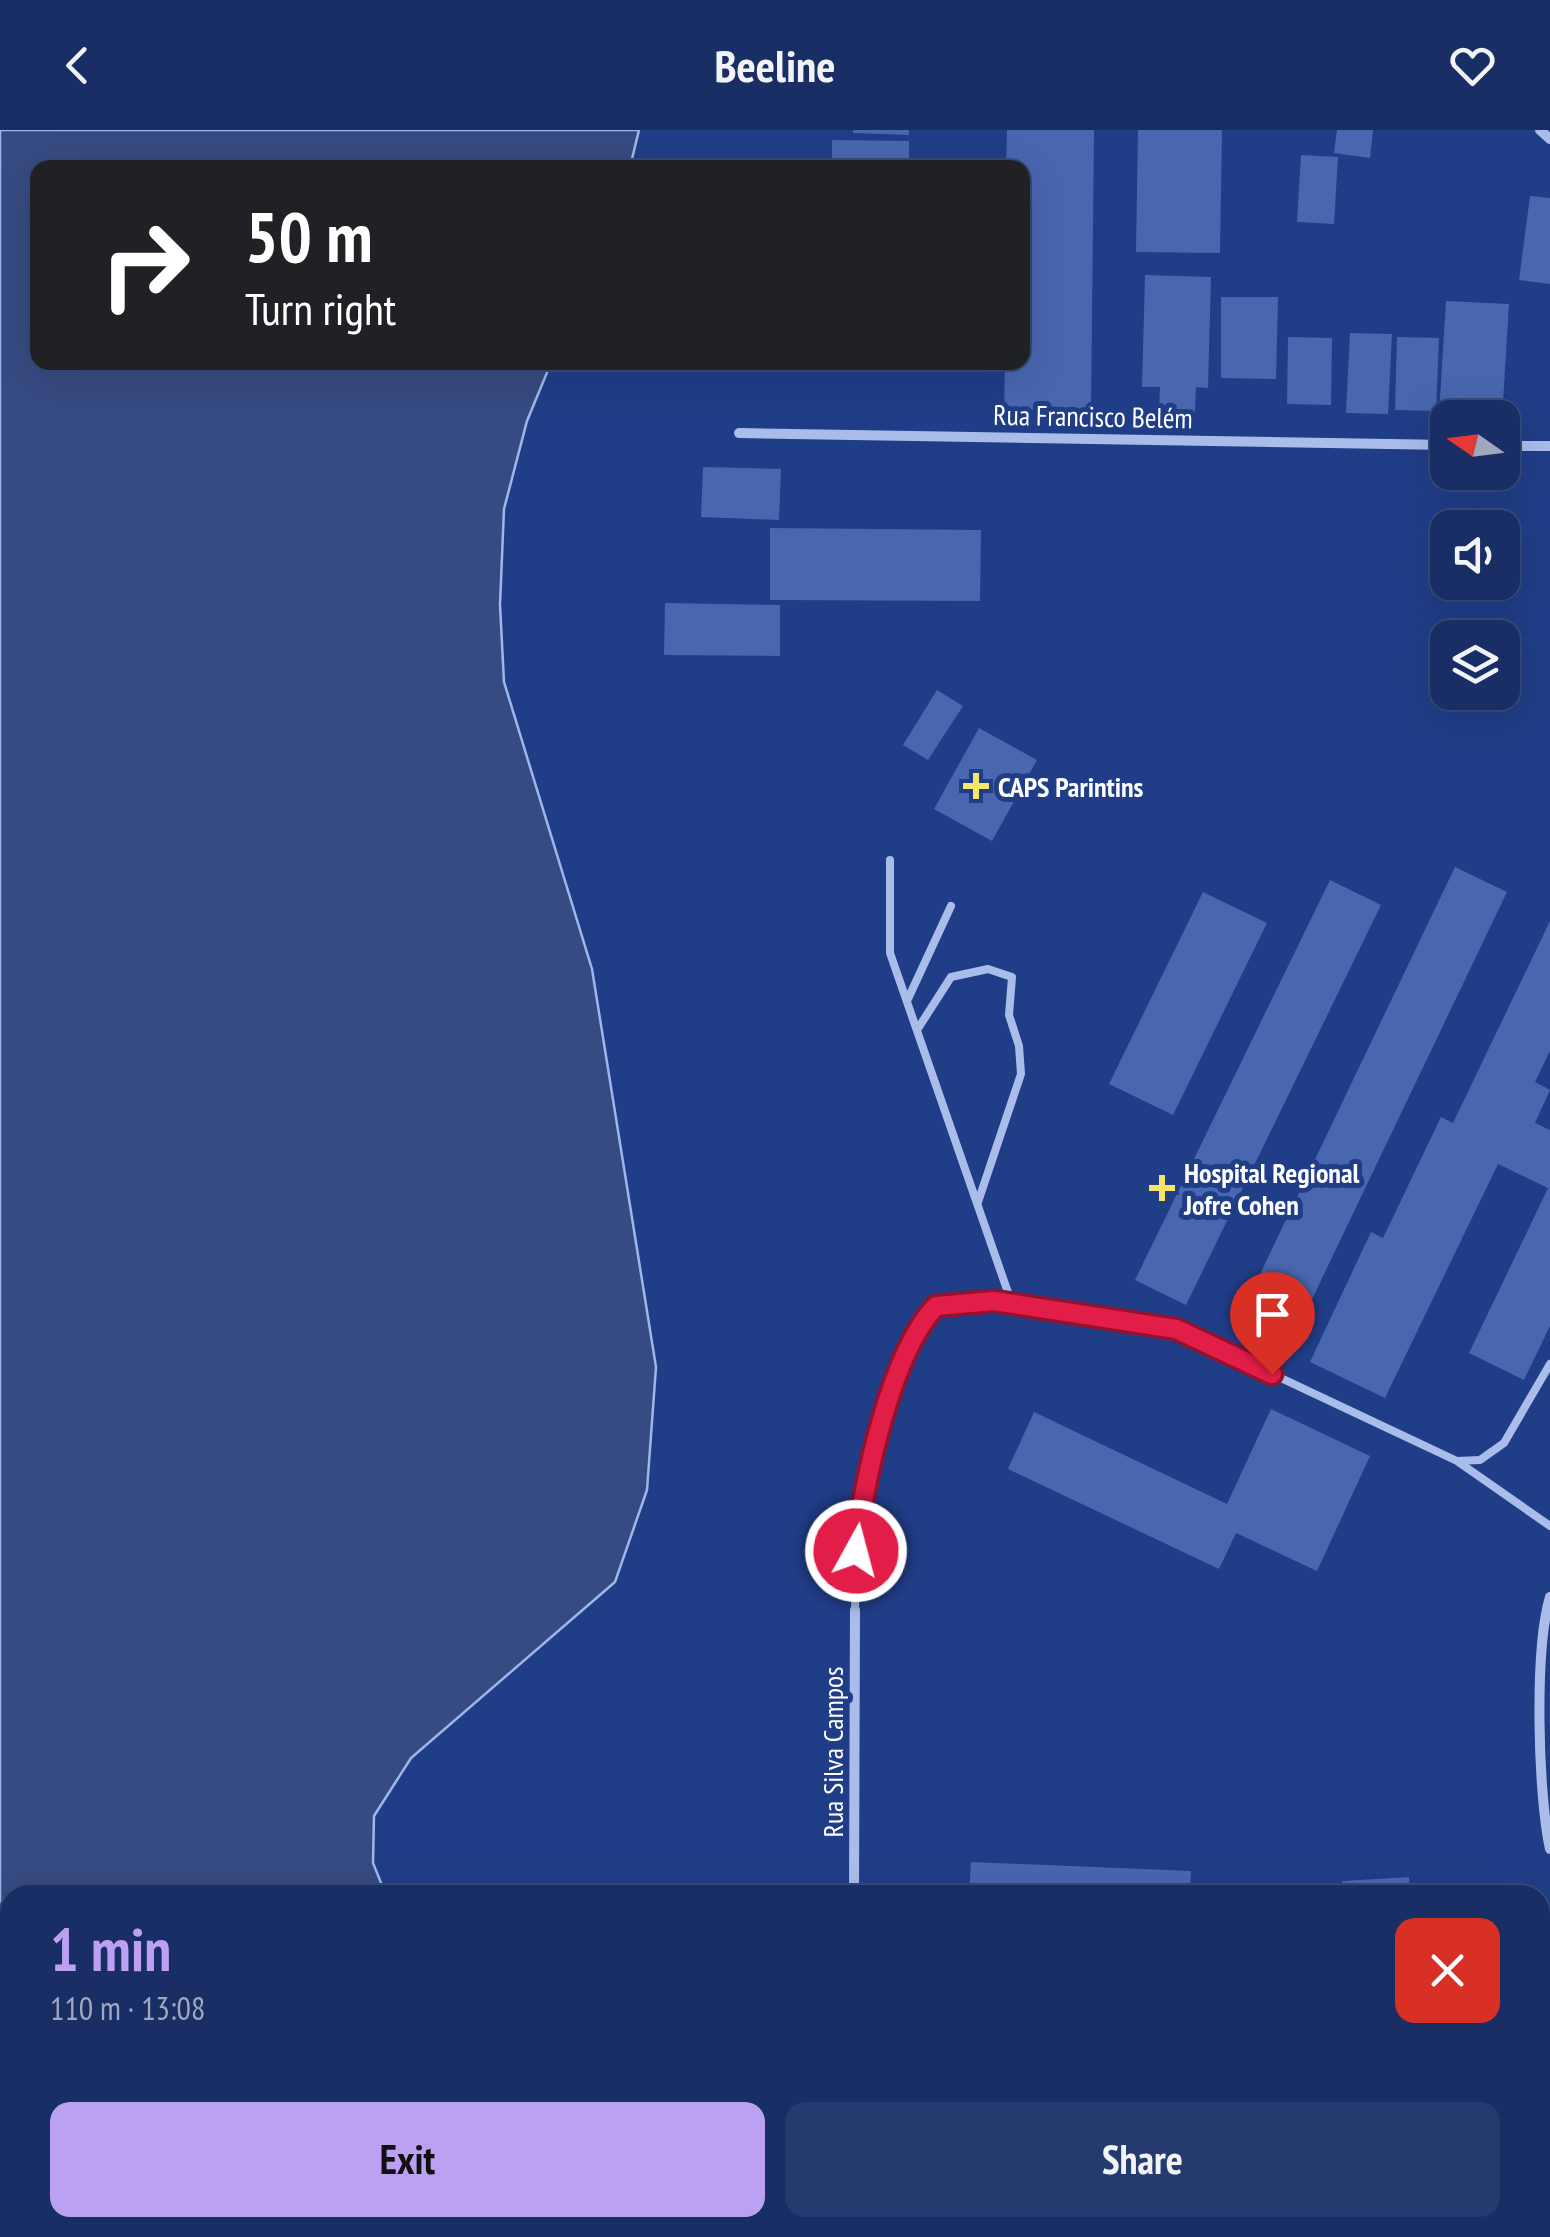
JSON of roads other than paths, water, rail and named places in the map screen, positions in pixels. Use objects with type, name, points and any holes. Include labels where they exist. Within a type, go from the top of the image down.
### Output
[{"type":"street","points":[[1540,130],[1550,140]]},
{"type":"street","name":"Rua Francisco Belém","points":[[738,433],[1430,445]]},
{"type":"street","points":[[1520,446],[1550,446]]},
{"type":"street","points":[[1550,1597],[1543,1776],[1550,1850]]},
{"type":"street","name":"Rua Silva Campos","points":[[854,1885],[855,1610]]},
{"type":"lane","points":[[890,860],[890,953],[1012,1304]]},
{"type":"lane","points":[[907,1000],[951,906]]},
{"type":"lane","points":[[917,1030],[951,977],[988,969],[1012,977],[1009,1015],[1019,1046],[1021,1074],[978,1204]]},
{"type":"lane","points":[[855,1610],[856,1551],[864,1487],[898,1376],[925,1317],[936,1306],[953,1302],[1012,1304],[1176,1329],[1457,1461],[1550,1526]]},
{"type":"lane","points":[[1457,1461],[1480,1460],[1504,1443],[1550,1364]]},
{"type":"water","points":[[0,130],[639,130],[632,160],[30,160],[30,370],[548,370],[527,421],[504,509],[500,605],[504,682],[592,969],[656,1367],[647,1490],[615,1582],[411,1758],[374,1816],[373,1863],[382,1885],[0,1885]]},
{"type":"place","name":"CAPS Parintins","points":[[976,786]]},
{"type":"place","name":"Hospital Regional Jofre Cohen","points":[[1162,1188]]}]
